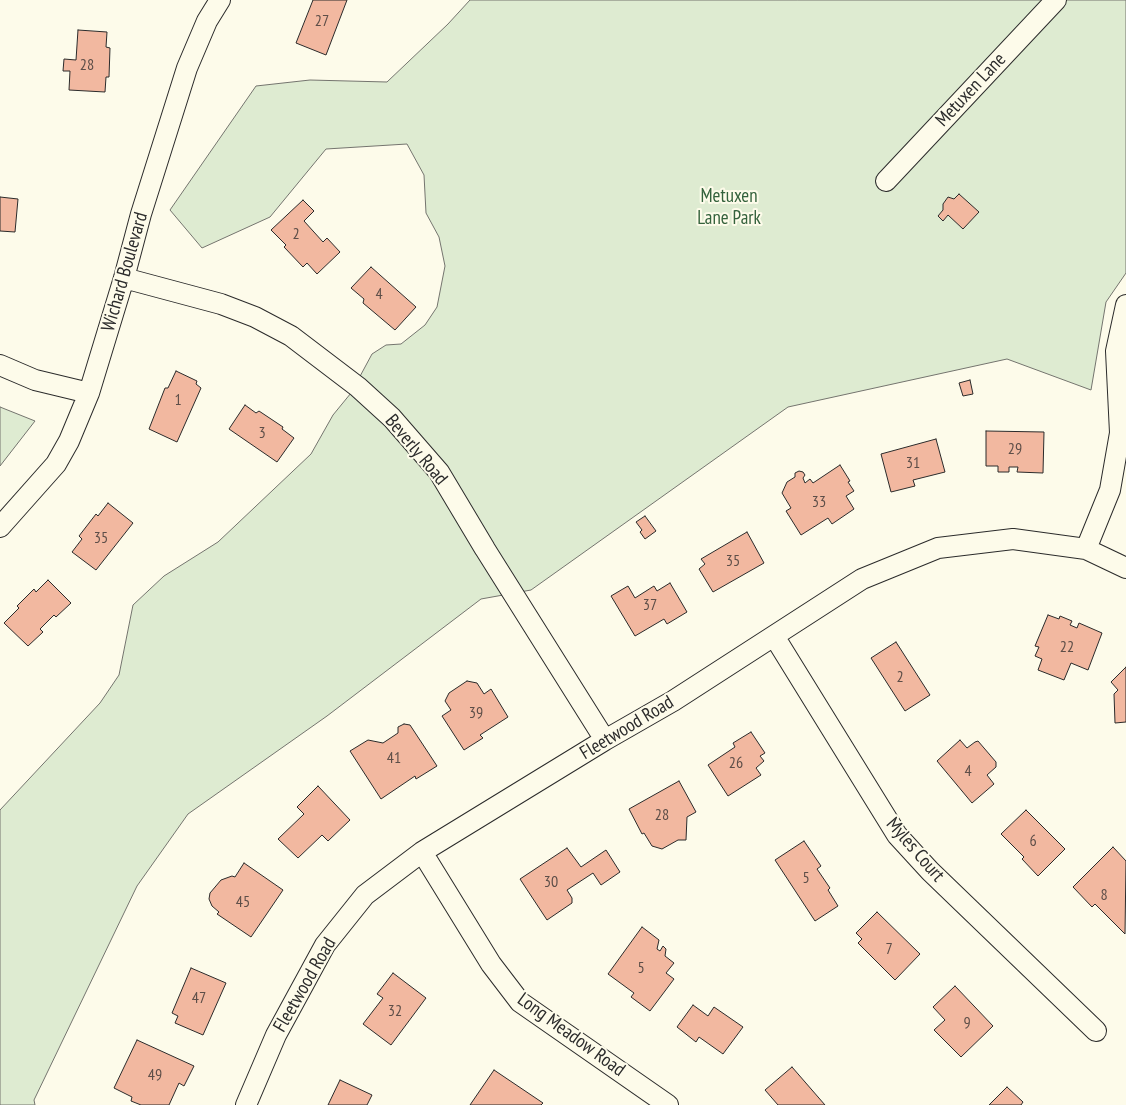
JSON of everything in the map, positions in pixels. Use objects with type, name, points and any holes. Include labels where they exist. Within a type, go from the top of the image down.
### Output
[{"type":"street","name":"Wichard Boulevard","points":[[0,527],[56,464],[69,442],[89,393],[124,278],[141,214],[187,68],[207,21],[220,0]]},
{"type":"street","name":"Metuxen Lane","points":[[886,181],[1056,0]]},
{"type":"street","name":"Beverly Road","points":[[124,278],[221,304],[291,336],[358,387],[392,418],[439,472],[605,740]]},
{"type":"street","points":[[1086,549],[1110,490],[1120,433],[1116,351],[1126,305]]},
{"type":"street","points":[[0,365],[35,380],[89,393]]},
{"type":"street","name":"Fleetwood Road","points":[[246,1105],[276,1035],[325,945],[365,895],[422,852],[605,740],[673,701],[862,579],[938,548],[1013,539],[1086,549],[1126,568]]},
{"type":"street","name":"Myles Court","points":[[774,636],[897,835],[930,871],[1096,1030]]},
{"type":"street","name":"Long Meadow Road","points":[[422,852],[491,964],[520,1002],[668,1105]]},
{"type":"green space","name":"Metuxen Lane Park","points":[[470,0],[1126,0],[1126,273],[1106,302],[1091,390],[1007,359],[788,407],[531,590],[481,599],[327,716],[188,814],[137,886],[34,1100],[35,1105],[0,1105],[0,810],[100,703],[119,675],[133,605],[164,576],[218,542],[311,454],[333,415],[351,393],[372,354],[386,345],[401,344],[425,325],[437,307],[445,266],[439,237],[426,213],[424,175],[407,144],[326,149],[270,217],[202,248],[170,210],[256,86],[310,80],[387,82],[448,24]]},
{"type":"green space","points":[[0,407],[35,421],[0,466]]},
{"type":"building","points":[[313,0],[347,0],[326,55],[296,43]]},
{"type":"building","points":[[78,30],[107,32],[106,47],[110,48],[109,77],[106,77],[105,92],[69,90],[70,71],[63,71],[64,59],[76,60]]},
{"type":"building","points":[[959,194],[979,212],[963,229],[948,215],[943,221],[938,216],[943,210],[943,204],[948,197],[954,199]]},
{"type":"building","points":[[0,197],[18,199],[15,232],[0,231]]},
{"type":"building","points":[[303,200],[314,211],[304,221],[323,242],[327,238],[340,252],[317,274],[307,263],[303,267],[284,247],[286,245],[271,230]]},
{"type":"building","points":[[371,267],[416,307],[395,330],[363,303],[364,299],[351,288]]},
{"type":"building","points":[[176,371],[197,381],[196,384],[201,388],[177,442],[149,429],[165,388],[168,388]]},
{"type":"building","points":[[970,380],[973,394],[963,396],[959,383]]},
{"type":"building","points":[[245,405],[256,413],[259,411],[283,427],[282,429],[294,438],[277,462],[229,429]]},
{"type":"building","points":[[986,431],[1044,432],[1043,473],[1017,472],[1018,467],[1009,467],[1009,472],[998,472],[998,466],[986,466]]},
{"type":"building","points":[[936,439],[945,472],[913,480],[915,486],[891,492],[881,454]]},
{"type":"building","points":[[840,465],[854,491],[846,496],[854,509],[832,524],[828,518],[801,535],[786,511],[791,508],[782,493],[787,482],[795,477],[795,473],[799,471],[805,475],[803,478],[805,483],[810,479],[813,483]]},
{"type":"building","points":[[108,503],[133,523],[96,570],[72,552],[82,539],[79,536],[96,514],[98,516]]},
{"type":"building","points":[[645,516],[656,531],[645,539],[640,532],[642,530],[636,522]]},
{"type":"building","points":[[747,532],[764,563],[713,592],[699,569],[705,564],[701,559]]},
{"type":"building","points":[[48,580],[71,603],[56,617],[54,615],[40,629],[43,632],[28,646],[4,623],[34,589],[36,592]]},
{"type":"building","points":[[670,583],[687,612],[667,624],[664,619],[635,636],[611,596],[628,586],[635,598],[654,586],[657,591]]},
{"type":"building","points":[[1048,615],[1059,619],[1060,616],[1072,621],[1070,625],[1077,628],[1079,623],[1102,633],[1088,670],[1071,663],[1064,680],[1038,670],[1042,659],[1035,656],[1039,647],[1035,646]]},
{"type":"building","points":[[896,642],[930,695],[905,711],[871,658]]},
{"type":"building","points":[[1126,667],[1126,722],[1115,723],[1114,694],[1118,690],[1111,682]]},
{"type":"building","points":[[467,681],[477,683],[484,694],[491,689],[508,717],[480,735],[483,738],[464,750],[442,716],[451,710],[445,701],[449,693]]},
{"type":"building","points":[[404,724],[410,725],[437,766],[416,779],[415,776],[381,799],[350,751],[368,740],[383,743],[398,733],[398,727]]},
{"type":"building","points":[[751,732],[765,753],[760,756],[764,761],[756,768],[761,775],[728,796],[708,765],[735,747],[733,743]]},
{"type":"building","points":[[960,740],[967,748],[978,741],[996,762],[996,767],[987,775],[994,784],[972,803],[937,761]]},
{"type":"building","points":[[679,781],[696,812],[687,817],[686,840],[678,840],[662,849],[652,846],[644,833],[642,834],[629,809]]},
{"type":"building","points":[[318,786],[350,820],[328,841],[322,835],[298,858],[278,839],[304,814],[297,807]]},
{"type":"building","points":[[1026,810],[1065,849],[1038,876],[1022,859],[1024,857],[1001,834]]},
{"type":"building","points":[[804,841],[821,866],[817,869],[830,888],[828,890],[838,906],[815,921],[775,860]]},
{"type":"building","points":[[1113,847],[1126,861],[1125,934],[1095,904],[1092,907],[1073,887]]},
{"type":"building","points":[[567,848],[581,867],[606,850],[620,872],[601,885],[593,873],[567,890],[572,898],[572,903],[547,920],[520,879]]},
{"type":"building","points":[[244,863],[283,890],[251,937],[217,914],[219,912],[212,906],[209,899],[210,893],[221,880],[232,876],[235,877]]},
{"type":"building","points":[[877,912],[920,954],[895,980],[858,943],[862,939],[856,933]]},
{"type":"building","points":[[642,927],[659,940],[657,949],[660,951],[663,946],[666,949],[665,956],[674,963],[666,973],[674,979],[650,1011],[631,997],[634,993],[608,974]]},
{"type":"building","points":[[191,968],[226,983],[203,1035],[175,1023],[178,1016],[172,1013]]},
{"type":"building","points":[[393,973],[426,998],[391,1045],[363,1024],[383,998],[377,994]]},
{"type":"building","points":[[955,986],[993,1026],[961,1057],[934,1030],[945,1020],[933,1007]]},
{"type":"building","points":[[693,1005],[708,1016],[714,1007],[743,1027],[723,1054],[699,1037],[696,1042],[677,1027]]},
{"type":"building","points":[[137,1040],[194,1066],[184,1086],[179,1083],[169,1105],[141,1105],[131,1101],[132,1097],[114,1088]]},
{"type":"building","points":[[792,1067],[825,1105],[778,1105],[765,1090]]},
{"type":"building","points":[[494,1070],[543,1103],[541,1105],[470,1105]]},
{"type":"building","points":[[340,1080],[372,1095],[367,1105],[328,1105]]},
{"type":"building","points":[[1007,1087],[1023,1102],[1021,1105],[989,1105]]}]
